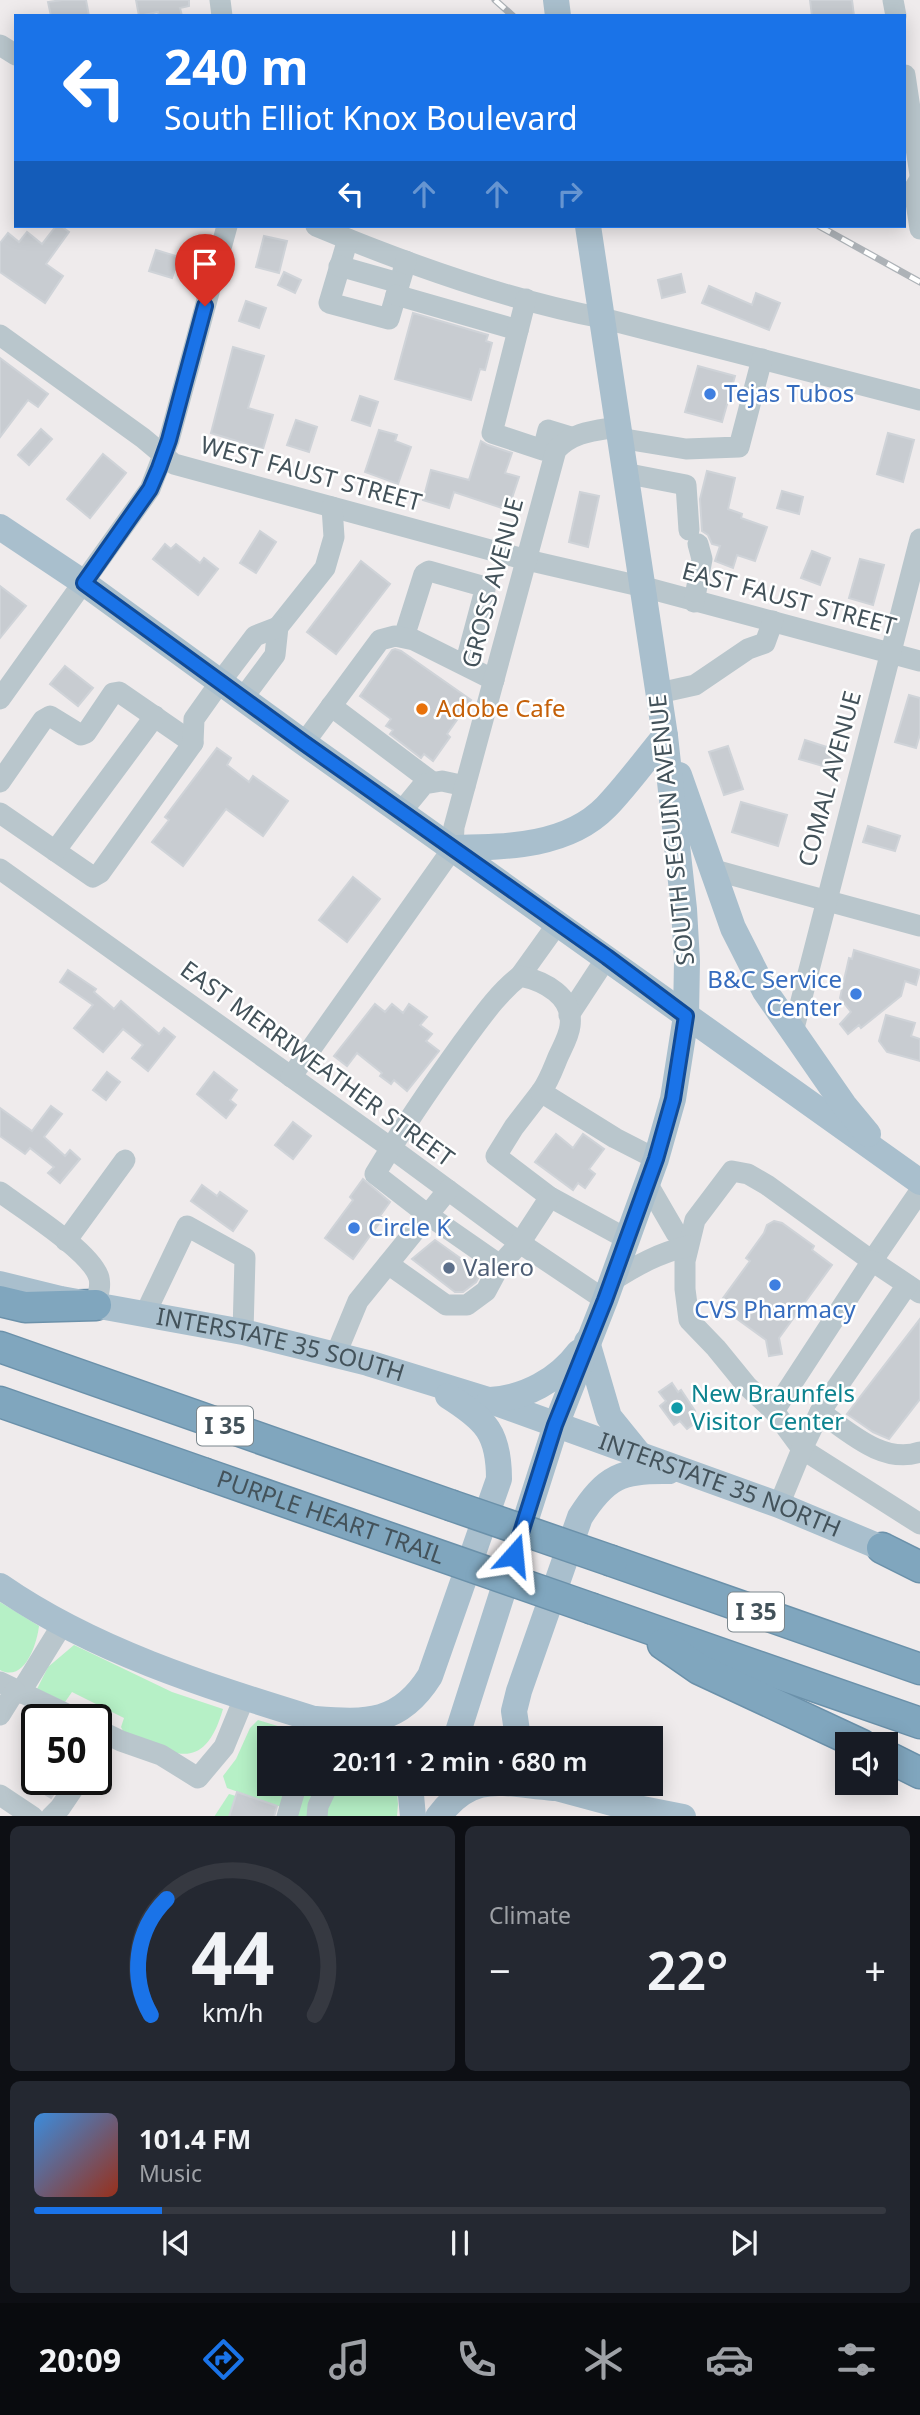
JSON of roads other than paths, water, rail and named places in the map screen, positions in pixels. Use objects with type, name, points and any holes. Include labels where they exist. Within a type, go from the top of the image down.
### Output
[{"type":"highway","points":[[0,1301],[25,1307],[96,1305]]},
{"type":"highway","name":"PURPLE HEART TRAIL","points":[[0,1347],[910,1666]]},
{"type":"highway","name":"PURPLE HEART TRAIL","points":[[0,1402],[920,1723]]},
{"type":"highway","points":[[882,1548],[920,1566]]},
{"type":"highway","points":[[636,1624],[699,1669],[835,1732]]},
{"type":"highway","points":[[898,1762],[920,1773]]},
{"type":"main road","name":"SOUTH SEGUIN AVENUE","points":[[460,1726],[555,1425],[609,1291],[652,1171],[673,1099],[686,1016],[684,909],[665,736],[588,228]]},
{"type":"main road","points":[[0,527],[84,583],[920,1182]]},
{"type":"main road","points":[[453,848],[520,845],[559,836],[578,826],[604,809],[665,736]]},
{"type":"main road","points":[[665,736],[733,928],[765,991],[844,1105],[895,1164]]},
{"type":"main road","name":"INTERSTATE 35 SOUTH","points":[[0,1284],[243,1332],[336,1354],[488,1400],[555,1425]]},
{"type":"main road","points":[[488,1400],[511,1399],[538,1387],[563,1370],[587,1342]]},
{"type":"main road","points":[[587,1342],[609,1417],[640,1455]]},
{"type":"main road","points":[[325,1726],[395,1712],[418,1695],[430,1676],[493,1502],[499,1479],[499,1461],[492,1434],[484,1422],[465,1407],[419,1378]]},
{"type":"main road","name":"INTERSTATE 35 NORTH","points":[[555,1425],[779,1505],[882,1548]]},
{"type":"main road","points":[[516,1726],[514,1711],[519,1692],[580,1517],[592,1499],[623,1474],[639,1471],[689,1472]]},
{"type":"main road","points":[[0,1586],[62,1625],[135,1658],[245,1696],[308,1726]]},
{"type":"main road","points":[[411,1796],[413,1816]]},
{"type":"main road","points":[[426,1816],[434,1796]]},
{"type":"main road","points":[[438,1816],[455,1796]]},
{"type":"main road","points":[[589,1796],[683,1816]]},
{"type":"street","points":[[906,82],[920,177],[914,189],[920,229]]},
{"type":"street","points":[[0,699],[150,489],[163,457],[226,228]]},
{"type":"street","points":[[321,228],[406,261],[561,310],[602,318],[920,400]]},
{"type":"street","points":[[348,239],[330,303],[389,319],[406,261]]},
{"type":"street","points":[[339,266],[397,289],[518,330]]},
{"type":"street","points":[[526,299],[492,433],[543,450],[548,430],[572,437],[618,433],[686,449],[739,447],[762,359]]},
{"type":"street","name":"WEST FAUST STREET","points":[[0,335],[143,438],[163,457],[182,467],[527,560],[644,587]]},
{"type":"street","name":"GROSS AVENUE","points":[[291,1077],[453,848],[454,827],[556,450],[572,437]]},
{"type":"street","points":[[624,473],[686,485],[693,536],[702,559],[694,602]]},
{"type":"street","points":[[0,813],[93,877],[100,873],[193,743],[194,719],[221,681],[255,636],[278,627],[325,568],[334,537],[332,507]]},
{"type":"street","name":"COMAL AVENUE","points":[[793,1032],[920,539]]},
{"type":"street","points":[[404,637],[424,574],[429,571],[482,586],[485,590],[465,665]]},
{"type":"street","name":"EAST FAUST STREET","points":[[644,587],[920,662]]},
{"type":"street","points":[[659,693],[695,685],[748,649],[765,643],[773,621]]},
{"type":"street","points":[[243,698],[275,654],[278,627]]},
{"type":"street","points":[[304,743],[380,640],[395,636],[404,637],[494,680]]},
{"type":"street","points":[[0,782],[43,720],[50,716],[81,735],[86,733],[113,693],[120,692],[193,743]]},
{"type":"street","points":[[331,706],[432,782]]},
{"type":"street","points":[[55,851],[155,716]]},
{"type":"street","points":[[401,812],[424,784],[442,781],[465,786]]},
{"type":"street","name":"EAST MERRIWEATHER STREET","points":[[0,869],[520,1243],[609,1291]]},
{"type":"street","points":[[714,870],[920,926]]},
{"type":"street","points":[[500,1265],[375,1174],[491,1005],[505,988],[520,976],[558,923]]},
{"type":"street","points":[[569,1016],[607,957]]},
{"type":"street","points":[[520,976],[536,979],[553,988],[566,1004],[571,1025],[549,1081],[496,1156],[550,1197],[627,1239]]},
{"type":"street","points":[[541,1092],[615,1138],[652,1171],[676,1233],[688,1246]]},
{"type":"street","points":[[66,1241],[125,1160]]},
{"type":"street","points":[[779,1505],[802,1449],[820,1412],[913,1289],[767,1185],[748,1174],[732,1171],[695,1220],[685,1261],[685,1289],[690,1320],[747,1387],[774,1411],[802,1449],[920,1524]]},
{"type":"street","points":[[336,1354],[358,1301],[448,1190]]},
{"type":"street","points":[[774,1411],[920,1191]]},
{"type":"street","points":[[0,1192],[66,1241],[94,1266],[100,1286],[96,1305]]},
{"type":"street","points":[[388,1264],[446,1305],[467,1304],[486,1291],[500,1265],[520,1243],[550,1197]]},
{"type":"street","points":[[145,1314],[187,1226],[245,1258],[243,1332]]},
{"type":"street","points":[[609,1291],[646,1260],[688,1246]]},
{"type":"street","points":[[820,1412],[873,1448],[897,1455],[920,1452]]},
{"type":"street","points":[[882,1548],[910,1550],[920,1547]]},
{"type":"street","points":[[0,1714],[12,1689],[62,1625]]},
{"type":"street","points":[[12,1689],[44,1704]]},
{"type":"street","points":[[112,1736],[166,1757],[198,1778],[224,1747],[245,1696]]},
{"type":"street","points":[[0,1795],[33,1816]]},
{"type":"street","points":[[51,1816],[69,1795]]},
{"type":"street","points":[[287,1816],[293,1796]]},
{"type":"street","points":[[317,1816],[323,1796]]},
{"type":"railway","points":[[495,0],[511,14]]},
{"type":"railway","points":[[823,228],[920,282]]},
{"type":"place","name":"Tejas Tubos","points":[[710,394]]},
{"type":"place","name":"Adobe Cafe","points":[[422,709]]},
{"type":"place","name":"B&C Service Center","points":[[856,994]]},
{"type":"place","name":"Circle K","points":[[354,1228]]},
{"type":"place","name":"Valero","points":[[449,1268]]},
{"type":"place","name":"CVS Pharmacy","points":[[775,1285]]},
{"type":"place","name":"New Braunfels Visitor Center","points":[[677,1408]]}]
